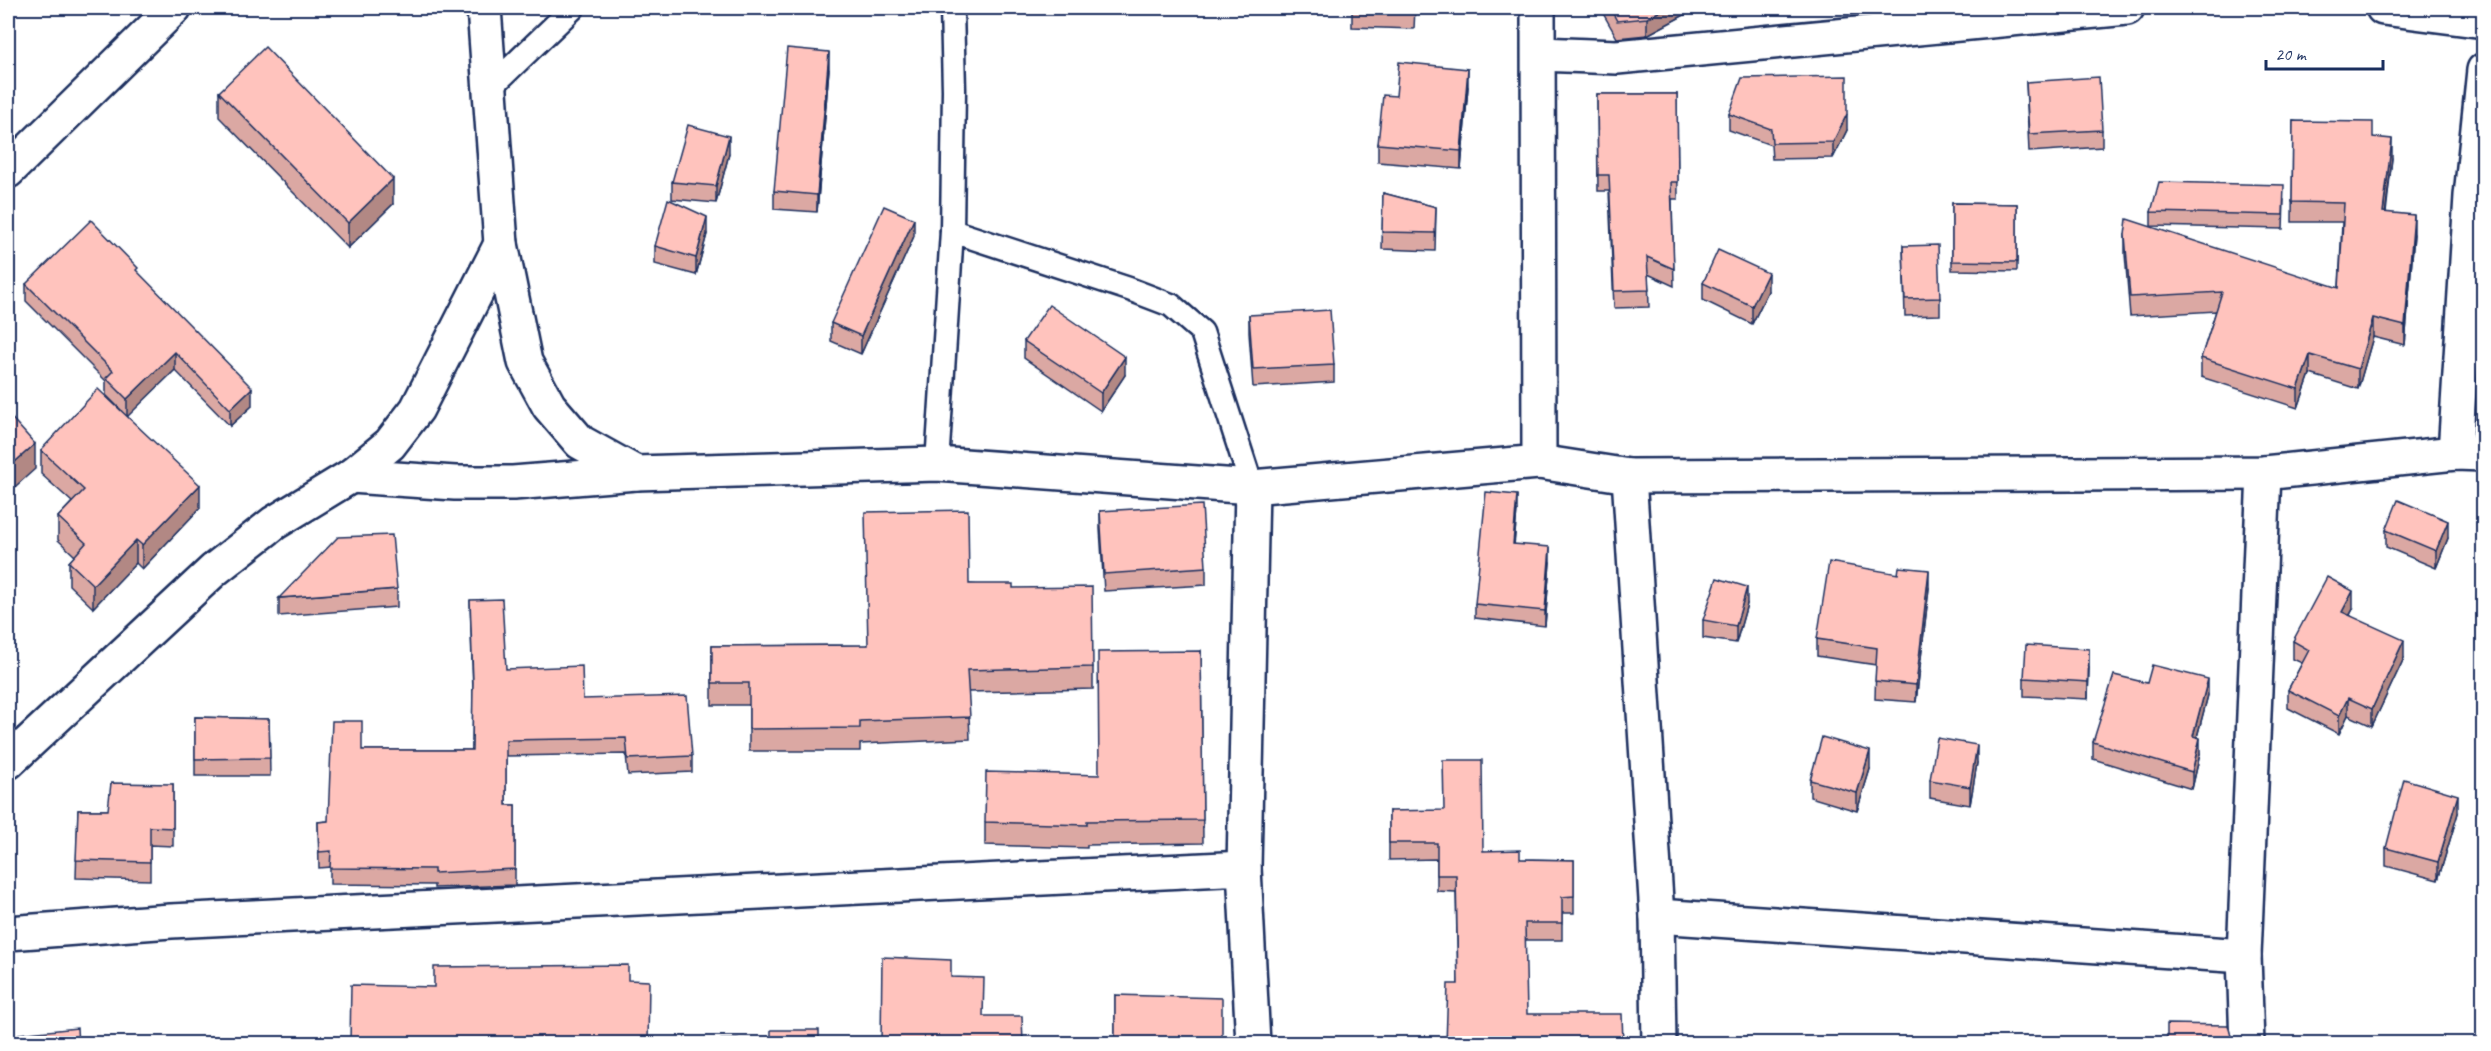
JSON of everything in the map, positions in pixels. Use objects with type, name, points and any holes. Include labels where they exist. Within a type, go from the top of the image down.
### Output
[{"type":"street","points":[[8,171],[174,8]]},
{"type":"street","points":[[484,8],[501,244],[525,362],[549,406],[580,442],[636,472]]},
{"type":"street","points":[[1538,8],[1539,462]]},
{"type":"street","points":[[1539,54],[1617,57],[2127,8]]},
{"type":"street","points":[[2383,8],[2484,21]]},
{"type":"street","points":[[351,476],[455,483],[513,483],[636,472],[937,464],[1252,487],[1539,462],[1629,476],[2264,473],[2469,454],[2470,196],[2484,70]]},
{"type":"street","points":[[8,762],[214,570],[274,523],[351,476],[390,444],[417,409],[501,244]]},
{"type":"street","points":[[2247,1044],[2244,956],[2264,473]]},
{"type":"street","points":[[1629,476],[1658,916],[1659,1044]]},
{"type":"street","points":[[1252,487],[1244,868],[1253,1044]]},
{"type":"street","points":[[8,933],[171,921],[1244,868]]},
{"type":"street","points":[[1658,916],[2244,956]]},
{"type":"lane","points":[[491,87],[573,8]]},
{"type":"lane","points":[[937,464],[952,231],[954,90],[952,8]]},
{"type":"lane","points":[[952,231],[1171,305],[1202,332],[1252,487]]},
{"type":"building","points":[[1352,8],[1414,8],[1414,11],[1352,10]]},
{"type":"building","points":[[1610,8],[1666,8],[1647,18],[1617,21]]},
{"type":"building","points":[[265,47],[393,179],[348,223],[219,92]]},
{"type":"building","points":[[787,48],[829,52],[817,195],[774,191]]},
{"type":"building","points":[[1399,62],[1468,69],[1461,151],[1378,144],[1383,95],[1396,96]]},
{"type":"building","points":[[1847,76],[1847,114],[1833,142],[1772,143],[1771,129],[1729,114],[1742,78]]},
{"type":"building","points":[[2099,77],[2102,130],[2029,134],[2026,82]]},
{"type":"building","points":[[1597,94],[1677,94],[1678,182],[1671,182],[1674,269],[1647,257],[1649,290],[1614,291],[1609,175],[1598,175]]},
{"type":"building","points":[[2293,121],[2373,122],[2373,137],[2392,139],[2383,212],[2414,215],[2405,326],[2373,318],[2358,369],[2310,355],[2298,389],[2201,358],[2222,292],[2130,297],[2125,235],[2127,219],[2339,288],[2344,203],[2292,202]]},
{"type":"building","points":[[688,125],[729,136],[716,186],[672,182]]},
{"type":"building","points":[[2159,182],[2284,185],[2283,215],[2151,212]]},
{"type":"building","points":[[1383,193],[1436,207],[1435,233],[1382,232]]},
{"type":"building","points":[[668,199],[707,217],[696,258],[655,246]]},
{"type":"building","points":[[1952,203],[2017,204],[2017,262],[1952,261]]},
{"type":"building","points":[[884,206],[914,219],[861,336],[831,323]]},
{"type":"building","points":[[91,220],[138,268],[136,270],[252,388],[230,409],[175,352],[127,399],[106,378],[113,371],[26,284]]},
{"type":"building","points":[[1938,245],[1940,298],[1905,299],[1903,246]]},
{"type":"building","points":[[1718,250],[1768,273],[1752,306],[1703,283]]},
{"type":"building","points":[[1049,305],[1125,357],[1101,393],[1024,341]]},
{"type":"building","points":[[1330,310],[1334,365],[1253,369],[1249,315]]},
{"type":"building","points":[[98,389],[200,485],[142,545],[136,540],[93,585],[69,562],[86,543],[58,517],[84,490],[41,450]]},
{"type":"building","points":[[8,414],[35,444],[8,468]]},
{"type":"building","points":[[1486,492],[1517,495],[1513,544],[1550,547],[1545,611],[1475,604]]},
{"type":"building","points":[[2398,500],[2448,521],[2436,551],[2386,530]]},
{"type":"building","points":[[1202,505],[1206,567],[1104,574],[1100,511]]},
{"type":"building","points":[[968,510],[969,584],[1013,584],[1013,588],[1092,587],[1093,667],[967,670],[970,717],[860,721],[860,728],[749,729],[749,683],[712,683],[712,646],[868,645],[865,512]]},
{"type":"building","points":[[392,535],[397,589],[279,598],[338,537]]},
{"type":"building","points":[[1829,562],[1898,574],[1899,567],[1929,570],[1916,685],[1875,681],[1877,648],[1817,639]]},
{"type":"building","points":[[2327,577],[2353,591],[2342,612],[2404,640],[2372,709],[2348,698],[2339,716],[2288,690],[2309,650],[2293,641]]},
{"type":"building","points":[[1717,578],[1747,587],[1736,626],[1703,620]]},
{"type":"building","points":[[502,599],[506,669],[582,666],[583,699],[687,696],[692,756],[628,759],[626,738],[506,740],[506,805],[515,805],[515,869],[434,873],[434,869],[330,868],[331,851],[319,852],[318,822],[328,821],[332,721],[362,721],[362,750],[472,750],[473,682],[470,600]]},
{"type":"building","points":[[2026,645],[2089,649],[2088,682],[2024,678]]},
{"type":"building","points":[[1201,651],[1203,820],[1087,821],[1087,825],[985,822],[986,772],[1099,775],[1098,652]]},
{"type":"building","points":[[2152,665],[2208,679],[2193,736],[2200,738],[2192,772],[2093,742],[2114,675],[2147,683]]},
{"type":"building","points":[[195,717],[269,719],[270,758],[195,759]]},
{"type":"building","points":[[1822,737],[1870,751],[1857,793],[1810,780]]},
{"type":"building","points":[[1937,738],[1977,745],[1970,787],[1930,780]]},
{"type":"building","points":[[1443,760],[1482,760],[1483,851],[1520,850],[1520,859],[1574,860],[1574,896],[1562,897],[1562,923],[1525,923],[1527,1014],[1622,1014],[1623,1044],[1446,1044],[1448,984],[1458,984],[1456,875],[1437,875],[1437,843],[1389,843],[1389,811],[1444,810]]},
{"type":"building","points":[[2404,779],[2458,795],[2438,862],[2386,848]]},
{"type":"building","points":[[111,783],[173,784],[173,828],[150,827],[150,862],[76,860],[78,810],[108,810]]},
{"type":"building","points":[[882,957],[951,960],[951,977],[984,978],[983,1016],[1022,1016],[1023,1044],[881,1044]]},
{"type":"building","points":[[628,965],[628,980],[649,981],[648,1044],[350,1044],[351,985],[434,987],[434,967]]},
{"type":"building","points":[[1115,995],[1222,998],[1222,1044],[1173,1044],[1173,1041],[1115,1042]]},
{"type":"building","points":[[2167,1024],[2228,1025],[2235,1044],[2167,1044]]},
{"type":"building","points":[[77,1028],[78,1044],[20,1044],[19,1034]]},
{"type":"building","points":[[771,1030],[819,1030],[819,1044],[721,1044],[721,1040],[771,1039]]},
{"type":"building","points":[[183,1041],[215,1041],[215,1044],[183,1044]]}]
